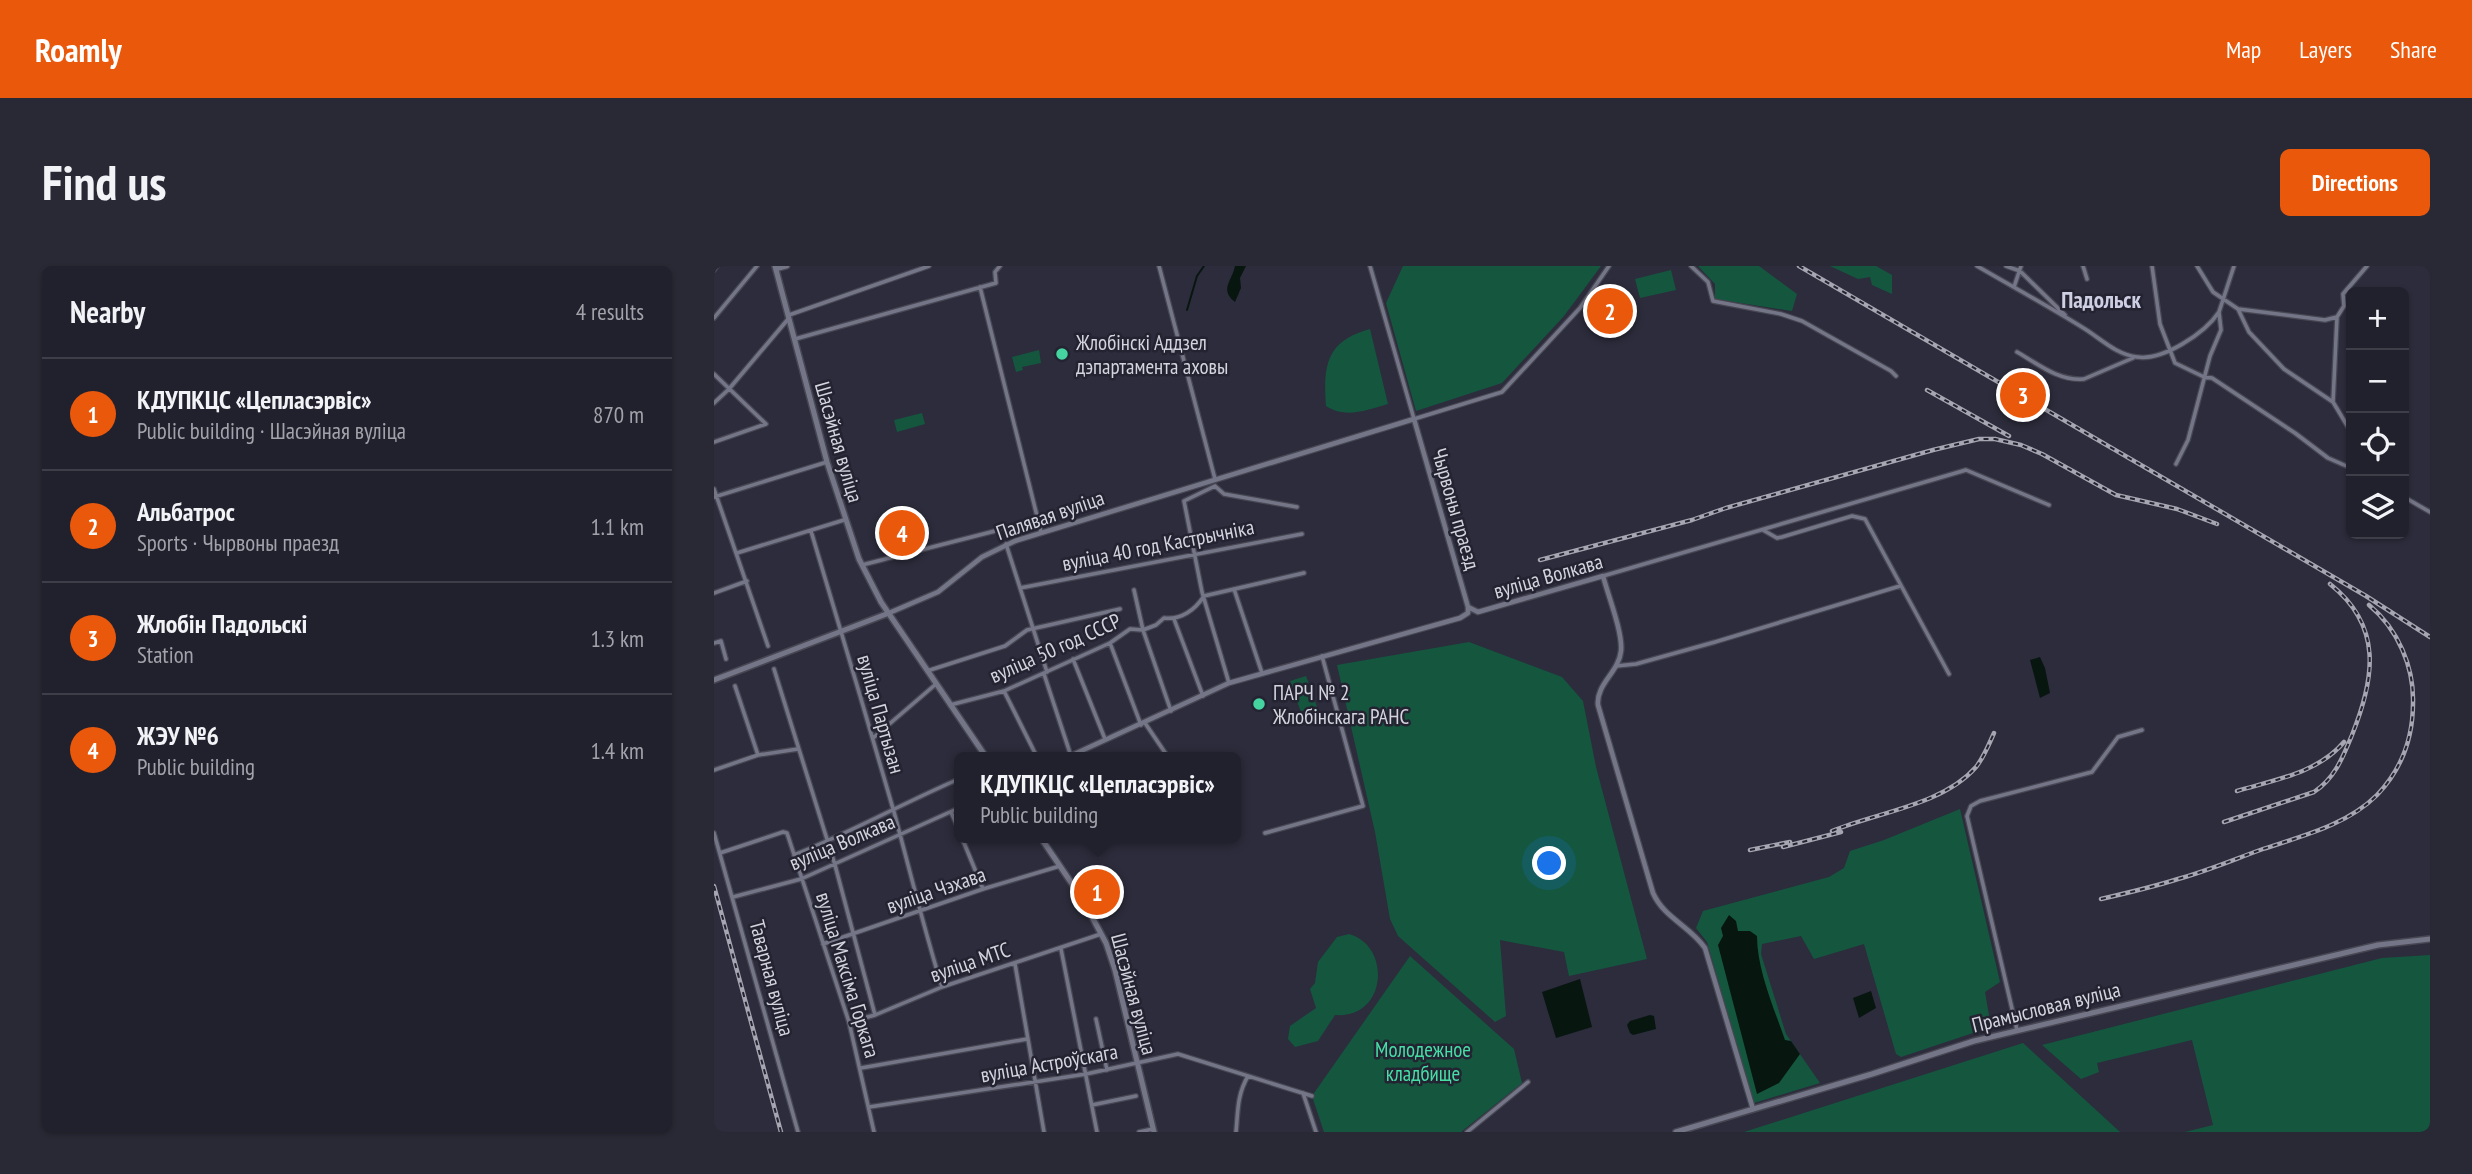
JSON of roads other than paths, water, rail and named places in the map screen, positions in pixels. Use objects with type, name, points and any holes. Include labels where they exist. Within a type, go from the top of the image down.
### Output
[{"type":"main road","name":"Шасэйная вуліца","points":[[776,268],[827,462],[844,520],[862,565],[926,671],[983,752]]},
{"type":"main road","name":"Палявая вуліца","points":[[714,680],[889,613]]},
{"type":"main road","name":"Шасэйная вуліца","points":[[1044,843],[1102,934],[1115,970],[1154,1130]]},
{"type":"main road","name":"Прамысловая вуліца","points":[[1676,1132],[1974,1041],[2378,945],[2430,939]]},
{"type":"street","points":[[714,318],[757,266]]},
{"type":"street","points":[[776,268],[787,266]]},
{"type":"street","points":[[714,402],[729,389],[788,316],[929,266]]},
{"type":"street","points":[[794,338],[996,283],[995,272],[1000,266]]},
{"type":"street","points":[[1160,266],[1214,479],[1215,486],[1184,501],[1204,596],[1230,683]]},
{"type":"street","name":"Чырвоны праезд","points":[[1370,266],[1468,607]]},
{"type":"street","points":[[1414,419],[1502,392],[1580,308],[1609,266]]},
{"type":"street","points":[[1691,266],[1708,282],[1713,301],[1781,314],[1802,321],[1896,376]]},
{"type":"street","points":[[1977,266],[2112,347],[2135,357],[2146,358],[2187,341],[2210,325],[2225,298],[2234,266]]},
{"type":"street","points":[[2006,266],[2020,268],[2070,320]]},
{"type":"street","points":[[2083,266],[2087,279]]},
{"type":"street","points":[[2152,266],[2160,324],[2175,363],[2212,378],[2328,458],[2346,466]]},
{"type":"street","points":[[2197,266],[2213,292],[2238,309],[2249,332],[2284,369],[2333,402],[2346,424]]},
{"type":"street","points":[[2333,402],[2337,317],[2344,306],[2343,294],[2367,266]]},
{"type":"street","points":[[2014,288],[2020,268]]},
{"type":"street","points":[[980,287],[1041,533]]},
{"type":"street","points":[[2238,309],[2325,320],[2337,317]]},
{"type":"street","points":[[2176,464],[2188,440],[2204,377],[2221,330],[2219,312]]},
{"type":"street","points":[[2017,352],[2057,376],[2076,379],[2084,379],[2135,357]]},
{"type":"street","points":[[714,374],[766,424],[714,442]]},
{"type":"street","name":"Палявая вуліца","points":[[889,613],[937,592],[1006,544],[1414,419]]},
{"type":"street","points":[[715,496],[827,462]]},
{"type":"street","name":"вуліца Волкава","points":[[1081,752],[1230,683],[1460,618],[1468,613],[1468,607],[1478,612],[1966,470],[2049,505]]},
{"type":"street","name":"вуліца 40 год Кастрычніка","points":[[1215,486],[1224,494],[1297,507]]},
{"type":"street","points":[[714,489],[768,646]]},
{"type":"street","points":[[2409,500],[2430,512]]},
{"type":"street","points":[[1763,530],[1777,538],[1852,516],[1861,517],[1868,522],[1949,674]]},
{"type":"street","points":[[737,553],[844,520]]},
{"type":"street","points":[[862,565],[1038,520]]},
{"type":"street","name":"вуліца Партызан","points":[[811,531],[873,738],[919,912],[942,987]]},
{"type":"street","name":"вуліца 40 год Кастрычніка","points":[[1020,588],[1302,534]]},
{"type":"street","points":[[1006,544],[1069,752]]},
{"type":"street","name":"вуліца 50 год СССР","points":[[950,705],[1004,691],[1110,643],[1130,629],[1143,630],[1156,625],[1164,618],[1174,619],[1196,608],[1204,596],[1304,573]]},
{"type":"street","points":[[1603,576],[1621,650],[1616,666],[1600,689],[1598,701],[1653,893],[1660,908],[1694,935],[1705,948],[1753,1109]]},
{"type":"street","points":[[714,593],[747,581]]},
{"type":"street","points":[[1616,666],[1636,664],[1704,645],[1900,586]]},
{"type":"street","points":[[1234,589],[1262,673]]},
{"type":"street","points":[[1134,590],[1143,630],[1171,711]]},
{"type":"street","points":[[926,671],[1005,646],[1027,630],[1120,610]]},
{"type":"street","points":[[1174,619],[1203,696]]},
{"type":"street","points":[[714,643],[721,641],[726,659]]},
{"type":"street","points":[[1110,643],[1143,724],[1164,752]]},
{"type":"street","points":[[1265,833],[1363,806],[1322,656]]},
{"type":"street","points":[[1073,659],[1105,741]]},
{"type":"street","points":[[774,669],[835,865],[875,1015]]},
{"type":"street","points":[[873,738],[936,684]]},
{"type":"street","points":[[735,686],[758,755]]},
{"type":"street","points":[[1004,691],[1034,752]]},
{"type":"street","points":[[2017,1030],[1967,816],[1969,810],[1980,801],[2092,772],[2118,737],[2142,730]]},
{"type":"street","points":[[714,770],[758,755],[798,749]]},
{"type":"street","points":[[794,855],[954,781]]},
{"type":"street","name":"вуліца Волкава","points":[[733,897],[801,879],[954,810]]},
{"type":"street","points":[[951,812],[954,819]]},
{"type":"street","name":"вуліца Максіма Горкага","points":[[720,853],[783,832],[787,833],[849,1022],[874,1132]]},
{"type":"street","name":"Таварная вуліца","points":[[714,833],[798,1132]]},
{"type":"street","points":[[964,843],[983,889]]},
{"type":"street","name":"вуліца Чэхава","points":[[823,944],[983,889],[1060,866]]},
{"type":"street","name":"вуліца МТС","points":[[849,1022],[875,1015],[942,987],[1102,934]]},
{"type":"street","points":[[1061,948],[1097,1132]]},
{"type":"street","points":[[1014,964],[1044,1132]]},
{"type":"street","points":[[1096,1019],[1107,1070]]},
{"type":"street","points":[[861,1068],[1027,1039]]},
{"type":"street","name":"вуліца Астроўскага","points":[[869,1107],[1086,1074],[1178,1054],[1312,1096]]},
{"type":"street","points":[[1236,1132],[1240,1089],[1248,1076]]},
{"type":"street","points":[[1467,1132],[1528,1082]]},
{"type":"street","points":[[1303,1093],[1316,1132]]},
{"type":"street","points":[[1092,1105],[1136,1096]]},
{"type":"street","points":[[1139,1132],[1154,1130]]},
{"type":"waterway","points":[[1187,310],[1197,276],[1204,266]]},
{"type":"railway","points":[[1799,266],[2366,596],[2430,637]]},
{"type":"railway","points":[[1927,390],[2009,436]]},
{"type":"railway","points":[[1540,560],[1979,439],[1995,439],[2021,445],[2116,495],[2177,509],[2217,524]]},
{"type":"railway","points":[[2224,822],[2314,792],[2333,774],[2345,751],[2366,693],[2370,654],[2359,617],[2347,600],[2330,584]]},
{"type":"railway","points":[[2101,899],[2189,876],[2308,834],[2338,822],[2377,795],[2393,775],[2404,753],[2411,729],[2413,689],[2407,662],[2396,637],[2369,605]]},
{"type":"railway","points":[[1832,831],[1909,806],[1946,790],[1976,767],[1994,733]]},
{"type":"railway","points":[[2237,791],[2295,774],[2322,761],[2344,742]]},
{"type":"railway","points":[[1783,847],[1841,832]]},
{"type":"railway","points":[[1750,850],[1790,842]]},
{"type":"railway","points":[[714,886],[781,1132]]},
{"type":"place","name":"Альбатрос","points":[[1610,311]]},
{"type":"place","name":"Жлобінскі Аддзел дэпартамента аховы","points":[[1062,354]]},
{"type":"place","name":"Жлобін Падольскі","points":[[2023,395]]},
{"type":"place","name":"ЖЭУ №6","points":[[902,533]]},
{"type":"place","name":"ПАРЧ № 2 Жлобінскага РАНС","points":[[1259,704]]},
{"type":"place","name":"КДУПКЦС «Цепласэрвіс»","points":[[1097,892]]},
{"type":"district","name":"Падольск","points":[[2101,299]]},
{"type":"park label","name":"Молодежное кладбище","points":[[1423,1061]]}]
